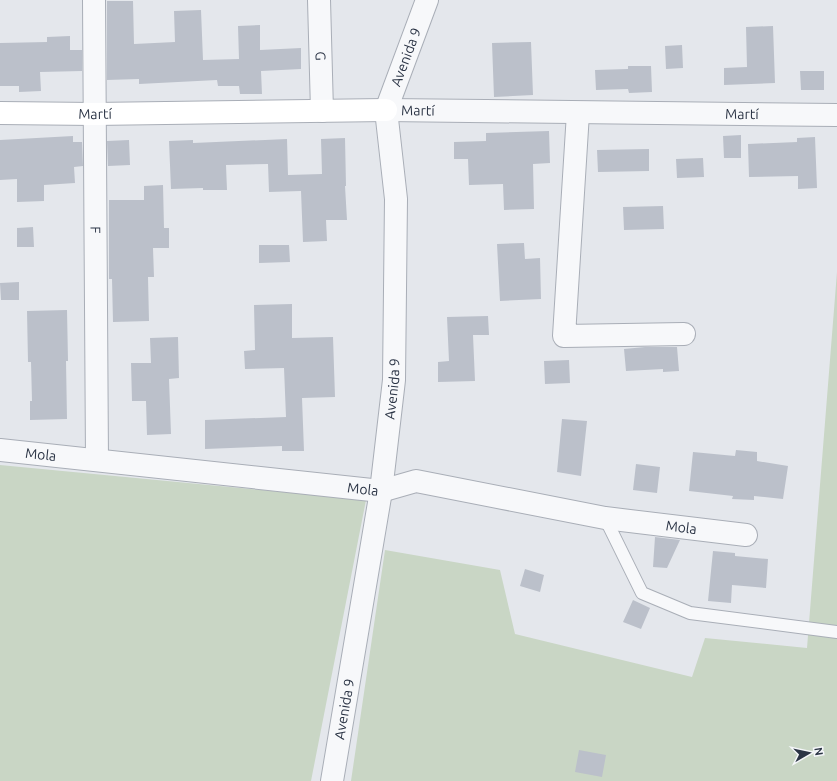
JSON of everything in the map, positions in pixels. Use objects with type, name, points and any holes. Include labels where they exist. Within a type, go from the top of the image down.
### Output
[{"type":"street","name":"F","points":[[94,0],[97,460]]},
{"type":"street","name":"G","points":[[319,0],[322,111]]},
{"type":"street","name":"Avenida 9","points":[[332,781],[381,491],[394,380],[396,199],[386,110],[427,0]]},
{"type":"street","name":"Martí","points":[[0,113],[94,114],[386,110],[837,115]]},
{"type":"street","points":[[578,113],[564,336],[684,334]]},
{"type":"street","name":"Mola","points":[[0,450],[381,491],[416,482],[605,518],[746,535]]},
{"type":"lane","points":[[605,518],[642,593],[690,613],[837,632]]},
{"type":"green space","points":[[837,272],[837,781],[351,781],[385,550],[500,570],[515,634],[692,677],[705,638],[807,648]]},
{"type":"green space","points":[[0,465],[366,500],[311,781],[0,781]]},
{"type":"building","points":[[107,1],[133,1],[134,44],[175,42],[174,11],[201,10],[203,60],[239,59],[238,26],[260,25],[260,50],[301,48],[301,69],[261,71],[262,94],[240,94],[239,86],[218,86],[217,80],[139,84],[139,79],[107,80]]},
{"type":"building","points":[[773,26],[775,83],[724,85],[724,68],[747,67],[746,27]]},
{"type":"building","points":[[70,36],[70,50],[82,50],[82,71],[40,72],[41,91],[19,92],[19,86],[0,86],[0,43],[47,42],[47,37]]},
{"type":"building","points":[[531,42],[533,95],[494,97],[492,43]]},
{"type":"building","points":[[682,45],[683,68],[666,69],[665,46]]},
{"type":"building","points":[[628,66],[651,66],[652,92],[629,93],[628,89],[596,90],[595,70],[628,69]]},
{"type":"building","points":[[800,71],[824,71],[824,90],[801,90]]},
{"type":"building","points":[[549,131],[550,163],[533,164],[534,209],[504,210],[503,184],[469,185],[468,159],[454,159],[454,142],[486,141],[486,133]]},
{"type":"building","points":[[741,135],[741,158],[724,158],[723,136]]},
{"type":"building","points":[[73,136],[73,142],[82,142],[83,166],[74,167],[75,183],[44,185],[44,201],[17,202],[17,179],[0,180],[0,140]]},
{"type":"building","points":[[815,137],[817,188],[798,189],[798,176],[749,177],[748,144],[797,142],[797,138]]},
{"type":"building","points":[[345,138],[347,220],[326,220],[327,241],[303,242],[301,191],[269,192],[268,164],[226,165],[227,190],[203,190],[203,188],[171,189],[169,141],[193,140],[193,143],[287,139],[288,175],[322,174],[321,139]]},
{"type":"building","points":[[129,140],[130,165],[108,166],[107,141]]},
{"type":"building","points":[[649,149],[649,171],[598,172],[597,150]]},
{"type":"building","points":[[703,158],[704,177],[677,178],[676,159]]},
{"type":"building","points":[[163,185],[164,228],[169,228],[169,248],[153,248],[154,277],[148,277],[149,321],[113,322],[112,279],[109,279],[109,200],[144,200],[144,186]]},
{"type":"building","points":[[663,206],[664,229],[624,230],[623,207]]},
{"type":"building","points":[[33,227],[34,247],[17,247],[17,228]]},
{"type":"building","points":[[524,243],[525,259],[540,258],[541,299],[500,301],[497,244]]},
{"type":"building","points":[[259,245],[289,245],[290,262],[259,263]]},
{"type":"building","points":[[19,282],[19,300],[1,300],[0,283]]},
{"type":"building","points":[[292,304],[292,338],[333,337],[335,397],[302,398],[304,451],[282,451],[282,446],[205,449],[205,420],[286,417],[284,368],[245,369],[244,351],[255,350],[254,305]]},
{"type":"building","points":[[67,310],[67,419],[30,420],[30,401],[32,401],[31,362],[28,362],[27,311]]},
{"type":"building","points":[[488,316],[489,335],[473,335],[475,381],[438,382],[438,362],[449,361],[447,317]]},
{"type":"building","points":[[178,337],[179,378],[169,379],[171,434],[147,435],[146,401],[132,401],[131,363],[151,363],[150,338]]},
{"type":"building","points":[[645,347],[677,347],[679,371],[663,372],[663,369],[626,371],[624,349]]},
{"type":"building","points":[[569,360],[570,383],[545,384],[544,361]]},
{"type":"building","points":[[562,419],[587,421],[581,476],[557,472]]},
{"type":"building","points":[[736,450],[757,452],[757,461],[788,466],[783,499],[754,496],[754,500],[732,499],[733,496],[689,491],[693,452],[735,456]]},
{"type":"building","points":[[636,464],[660,467],[657,493],[633,490]]},
{"type":"building","points":[[655,537],[680,540],[667,568],[653,567]]},
{"type":"building","points":[[713,551],[735,553],[735,556],[768,559],[766,588],[732,585],[731,603],[708,601]]},
{"type":"building","points":[[525,569],[544,575],[540,592],[520,586]]},
{"type":"building","points":[[633,600],[650,608],[641,629],[623,622]]},
{"type":"building","points":[[579,750],[606,755],[602,777],[575,772]]}]
